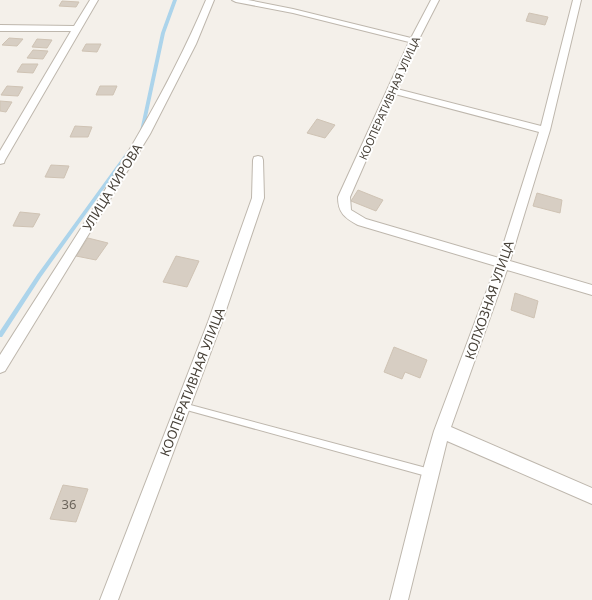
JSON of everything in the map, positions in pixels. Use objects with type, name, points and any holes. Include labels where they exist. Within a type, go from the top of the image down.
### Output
[{"type":"street","points":[[0,160],[94,0]]},
{"type":"street","name":"УЛИЦА КИРОВА","points":[[0,368],[145,134],[192,44],[210,0]]},
{"type":"street","points":[[236,0],[295,9],[414,41]]},
{"type":"street","name":"КООПЕРАТИВНАЯ УЛИЦА","points":[[435,0],[414,41],[392,90],[344,198],[343,206],[347,215],[362,222],[503,263]]},
{"type":"street","name":"КОЛХОЗНАЯ УЛИЦА","points":[[399,600],[430,473],[442,432],[503,263],[545,130],[577,0]]},
{"type":"street","points":[[0,28],[78,29]]},
{"type":"street","points":[[392,90],[545,130]]},
{"type":"street","name":"КООПЕРАТИВНАЯ УЛИЦА","points":[[109,600],[215,322],[258,198],[258,160]]},
{"type":"street","points":[[503,263],[592,290]]},
{"type":"street","points":[[442,432],[592,496]]},
{"type":"lane","points":[[183,406],[430,473]]},
{"type":"building","points":[[62,1],[79,2],[76,7],[59,6]]},
{"type":"building","points":[[529,13],[548,17],[545,25],[526,21]]},
{"type":"building","points":[[9,38],[23,39],[17,46],[2,45]]},
{"type":"building","points":[[37,39],[52,40],[47,48],[32,47]]},
{"type":"building","points":[[86,44],[101,44],[97,52],[82,51]]},
{"type":"building","points":[[33,50],[48,51],[43,59],[27,58]]},
{"type":"building","points":[[22,64],[38,64],[33,73],[17,72]]},
{"type":"building","points":[[7,86],[23,87],[18,96],[1,95]]},
{"type":"building","points":[[100,86],[117,86],[113,95],[96,95]]},
{"type":"building","points":[[0,101],[12,102],[6,112],[0,111]]},
{"type":"building","points":[[317,119],[335,125],[325,138],[307,133]]},
{"type":"building","points":[[75,126],[92,127],[88,137],[70,137]]},
{"type":"building","points":[[51,165],[69,166],[64,178],[45,177]]},
{"type":"building","points":[[358,190],[383,200],[376,211],[351,201]]},
{"type":"building","points":[[537,193],[562,200],[560,213],[533,206]]},
{"type":"building","points":[[20,212],[40,214],[33,227],[13,226]]},
{"type":"building","points":[[88,238],[108,243],[96,260],[76,256]]},
{"type":"building","points":[[176,256],[199,261],[187,287],[163,282]]},
{"type":"building","points":[[515,293],[538,301],[534,318],[511,310]]},
{"type":"building","points":[[394,347],[427,360],[420,378],[405,372],[402,379],[384,372]]},
{"type":"building","points":[[63,485],[88,489],[76,522],[50,519]]},
{"type":"waterway","points":[[142,131],[163,33],[175,0]]},
{"type":"waterway","points":[[0,335],[39,276],[129,151]]}]
